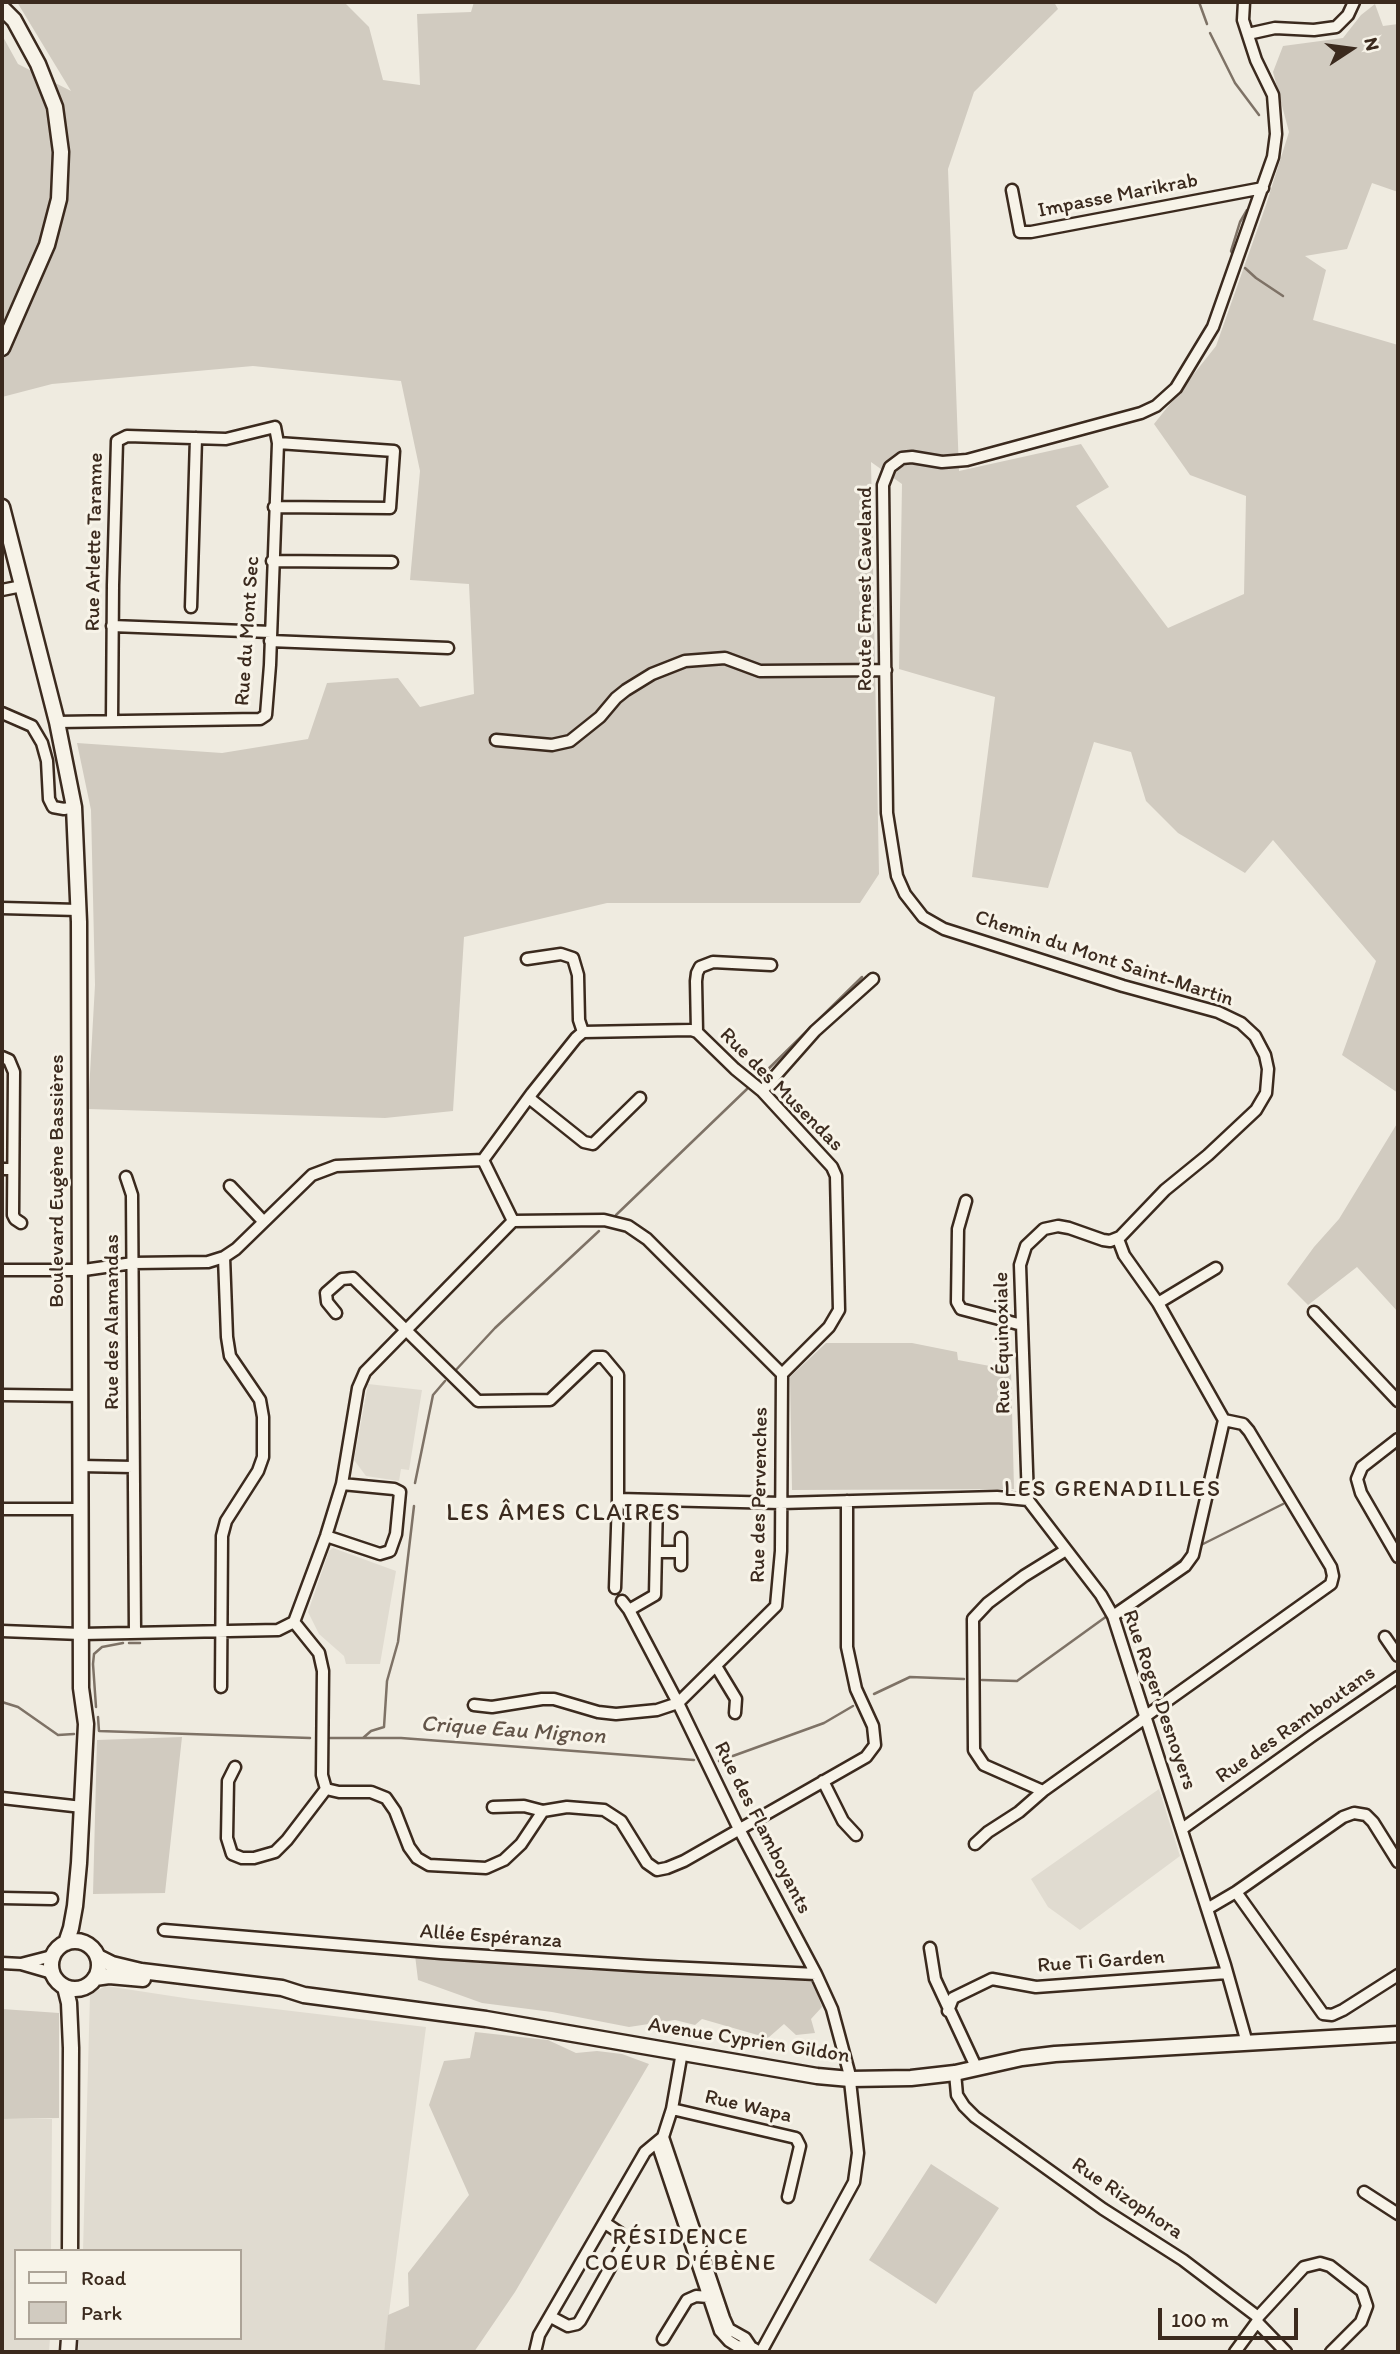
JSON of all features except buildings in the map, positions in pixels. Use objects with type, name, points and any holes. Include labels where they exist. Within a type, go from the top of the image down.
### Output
[{"type":"street","name":"Route Ernest Caveland","points":[[923,917],[905,894],[897,876],[890,839],[886,773],[883,492],[886,475],[898,460],[907,457],[942,462],[967,460],[1102,425],[1156,406],[1176,388],[1213,327],[1273,157],[1276,115],[1273,94],[1256,60],[1243,20],[1244,2]]},
{"type":"street","points":[[1248,34],[1275,28],[1314,30],[1336,27],[1349,15],[1354,2]]},
{"type":"street","points":[[2,8],[14,20],[38,64],[55,107],[61,152],[59,199],[47,245],[2,348]]},
{"type":"street","name":"Impasse Marikrab","points":[[1012,191],[1020,232],[1031,232],[1263,188]]},
{"type":"street","name":"Rue Arlette Taranne","points":[[112,720],[117,441],[127,436],[226,439],[275,426]]},
{"type":"street","name":"Rue du Mont Sec","points":[[57,722],[260,719],[265,715],[278,443],[275,426]]},
{"type":"street","points":[[191,607],[196,438]]},
{"type":"street","points":[[274,507],[390,508],[394,451],[278,443]]},
{"type":"street","name":"Boulevard Eugène Bassières","points":[[2,507],[57,722],[74,807],[78,910],[81,1688],[86,1724],[79,1863],[75,1906],[66,1942]]},
{"type":"street","points":[[272,561],[392,562]]},
{"type":"street","points":[[2,590],[22,586]]},
{"type":"street","points":[[112,626],[448,648]]},
{"type":"street","points":[[496,740],[552,745],[570,741],[600,717],[626,690],[652,674],[685,662],[725,658],[760,671],[886,670]]},
{"type":"street","points":[[2,713],[32,726],[42,743],[47,761],[49,799],[53,807],[74,807]]},
{"type":"street","points":[[2,908],[78,910]]},
{"type":"street","name":"Chemin du Mont Saint-Martin","points":[[923,917],[944,929],[1123,986],[1219,1012],[1241,1023],[1255,1036],[1265,1055],[1268,1079],[1266,1093],[1256,1110],[1208,1155],[1165,1190],[1118,1238]]},
{"type":"street","points":[[483,1160],[583,1032],[579,1020],[578,975],[573,958],[561,954],[527,959]]},
{"type":"street","points":[[697,1032],[696,981],[701,967],[713,962],[771,965]]},
{"type":"street","points":[[762,1091],[815,1031],[873,979]]},
{"type":"street","name":"Rue des Musendas","points":[[583,1032],[697,1032],[762,1091],[832,1167],[836,1176],[839,1310],[829,1327],[782,1374]]},
{"type":"street","points":[[2,1057],[9,1060],[14,1072],[7,1169],[13,1215],[21,1223]]},
{"type":"street","points":[[529,1098],[584,1142],[593,1144],[640,1098]]},
{"type":"street","points":[[2,1270],[80,1270],[133,1263],[208,1262],[224,1257],[236,1249],[312,1175],[336,1166],[483,1160]]},
{"type":"street","points":[[483,1160],[513,1222]]},
{"type":"street","name":"Rue des Alamandas","points":[[126,1177],[132,1195],[135,1632]]},
{"type":"street","points":[[230,1186],[263,1221]]},
{"type":"street","points":[[967,1201],[958,1229],[957,1302],[961,1309],[1022,1325]]},
{"type":"street","points":[[2,1632],[81,1634],[278,1630],[294,1622],[342,1484],[358,1388],[365,1372],[513,1222],[604,1220],[628,1226],[647,1238],[782,1374]]},
{"type":"street","name":"Rue Équinoxiale","points":[[1028,1500],[1021,1256],[1038,1233],[1051,1227],[1063,1227],[1103,1240],[1118,1238]]},
{"type":"street","points":[[1113,1616],[1185,1566],[1194,1555],[1224,1419],[1158,1303],[1124,1255],[1118,1238]]},
{"type":"street","points":[[221,1688],[222,1536],[226,1521],[258,1471],[263,1457],[263,1417],[260,1400],[230,1356],[224,1257]]},
{"type":"street","points":[[1158,1303],[1216,1268]]},
{"type":"street","points":[[335,1313],[327,1302],[326,1293],[342,1279],[353,1278],[474,1399],[481,1401],[550,1400],[595,1357],[603,1357],[618,1375],[615,1588]]},
{"type":"street","points":[[1314,1312],[1398,1401]]},
{"type":"street","name":"Rue des Pervenches","points":[[474,1705],[492,1707],[528,1700],[554,1699],[598,1712],[628,1715],[657,1710],[678,1703],[776,1606],[781,1551],[782,1374]]},
{"type":"street","points":[[2,1395],[80,1396]]},
{"type":"street","points":[[975,1844],[1146,1716],[1328,1587],[1333,1580],[1331,1567],[1249,1431],[1243,1424],[1224,1419]]},
{"type":"street","points":[[1398,1438],[1362,1467],[1357,1479],[1359,1490],[1398,1558]]},
{"type":"street","points":[[80,1466],[133,1467]]},
{"type":"street","points":[[326,1536],[380,1554],[390,1551],[396,1534],[400,1492],[394,1489],[342,1484]]},
{"type":"street","points":[[618,1499],[781,1503],[997,1497],[1028,1500]]},
{"type":"street","name":"Rue Roger Desnoyers","points":[[1028,1500],[1101,1595],[1113,1616],[1247,2043]]},
{"type":"street","points":[[657,1501],[656,1552],[681,1552]]},
{"type":"street","points":[[493,1807],[524,1807],[543,1811],[567,1807],[604,1810],[621,1821],[647,1863],[657,1870],[684,1861],[866,1757],[875,1745],[873,1726],[856,1689],[847,1647],[847,1501]]},
{"type":"street","points":[[2,1509],[80,1509]]},
{"type":"street","points":[[681,1538],[681,1564]]},
{"type":"street","points":[[1044,1791],[984,1765],[974,1750],[973,1619],[988,1603],[1066,1549]]},
{"type":"street","name":"Rue des Flamboyants","points":[[656,1552],[654,1595],[625,1606],[678,1703],[739,1829],[816,1974],[841,2035],[850,2079],[858,2153],[855,2182],[757,2351]]},
{"type":"street","points":[[294,1622],[319,1653],[323,1671],[321,1775],[326,1789]]},
{"type":"street","name":"Rue des Ramboutans","points":[[1385,1637],[1398,1656]]},
{"type":"street","points":[[716,1667],[736,1699],[735,1713]]},
{"type":"street","name":"Rue des Ramboutans","points":[[1182,1829],[1398,1678]]},
{"type":"street","points":[[234,1767],[228,1781],[228,1838],[232,1854],[242,1858],[254,1858],[275,1852],[326,1789]]},
{"type":"street","points":[[823,1781],[843,1821],[856,1835]]},
{"type":"street","points":[[326,1789],[339,1792],[371,1792],[386,1798],[395,1811],[416,1858],[429,1865],[444,1867],[486,1868],[504,1860],[521,1844],[543,1811]]},
{"type":"street","points":[[2,1798],[82,1807]]},
{"type":"street","points":[[1207,1909],[1236,1892],[1343,1817],[1354,1813],[1366,1815],[1373,1822],[1398,1862]]},
{"type":"street","name":"Boulevard Eugène Bassières","points":[[79,1863],[80,1928],[83,1942]]},
{"type":"street","points":[[1236,1892],[1323,2014],[1332,2015],[1343,2010],[1398,1975]]},
{"type":"street","points":[[2,1898],[52,1899]]},
{"type":"street","name":"Allée Espéranza","points":[[164,1930],[441,1953],[816,1974]]},
{"type":"street","points":[[66,1942],[83,1942],[93,1949],[97,1957],[99,1966],[95,1978],[82,1988],[65,1987],[52,1973],[52,1956],[66,1942]]},
{"type":"street","points":[[930,1948],[935,1979],[976,2069]]},
{"type":"street","points":[[2,1964],[20,1964],[52,1956]]},
{"type":"street","name":"Avenue Cyprien Gildon","points":[[97,1957],[111,1964],[141,1971],[486,2019],[817,2076],[850,2079],[900,2079],[955,2073],[1022,2058],[1055,2054],[1398,2034]]},
{"type":"street","points":[[20,1964],[52,1973]]},
{"type":"street","name":"Rue Ti Garden","points":[[948,2011],[953,1998],[992,1979],[1036,1987],[1227,1973]]},
{"type":"street","name":"Avenue Cyprien Gildon","points":[[95,1978],[109,1976],[284,1996],[304,1995]]},
{"type":"street","points":[[65,1987],[69,2003],[71,2048],[70,2249]]},
{"type":"street","points":[[71,2048],[82,1988]]},
{"type":"street","points":[[535,2352],[539,2335],[645,2152],[660,2140],[672,2109],[682,2052]]},
{"type":"street","name":"Rue Rizophora","points":[[955,2073],[957,2095],[975,2117],[1103,2208],[1182,2260],[1257,2320],[1286,2352]]},
{"type":"street","name":"Rue Wapa","points":[[672,2109],[796,2138],[800,2146],[788,2197]]},
{"type":"street","points":[[660,2140],[726,2324],[757,2351]]},
{"type":"street","points":[[1364,2192],[1398,2214]]},
{"type":"street","points":[[678,2194],[719,2331],[737,2346],[757,2351]]},
{"type":"street","points":[[551,2316],[558,2322],[572,2326],[586,2310],[624,2243],[620,2232],[605,2223]]},
{"type":"street","points":[[1235,2352],[1257,2320],[1304,2267],[1320,2263],[1330,2266],[1362,2291],[1367,2306],[1361,2322],[1331,2352]]},
{"type":"street","points":[[663,2339],[687,2300],[700,2296],[708,2297]]},
{"type":"shaded area","points":[[368,1384],[422,1390],[409,1470],[401,1469],[399,1481],[366,1476],[354,1460]]},
{"type":"shaded area","points":[[333,1548],[396,1571],[380,1664],[346,1664],[344,1656],[319,1634],[308,1612],[329,1551]]},
{"type":"shaded area","points":[[1159,1789],[1180,1856],[1080,1930],[1048,1907],[1031,1879]]},
{"type":"shaded area","points":[[106,1986],[426,2027],[384,2352],[78,2352],[79,2340],[242,2340],[242,2249],[83,2249],[90,1994]]},
{"type":"shaded area","points":[[2,2119],[52,2119],[51,2249],[14,2249],[14,2340],[50,2340],[49,2352],[2,2352]]},
{"type":"green space","points":[[17,2],[344,2],[369,27],[383,80],[420,85],[417,14],[471,12],[474,2],[1054,2],[1058,9],[974,92],[948,169],[959,471],[1081,444],[1109,487],[1076,506],[1168,628],[1244,594],[1246,496],[1190,475],[1154,424],[1216,346],[1266,205],[1289,132],[1273,72],[1283,46],[1343,38],[1361,15],[1375,4],[1383,26],[1398,24],[1398,192],[1372,183],[1347,249],[1305,256],[1326,270],[1313,320],[1398,345],[1398,1093],[1342,1055],[1376,961],[1273,840],[1245,873],[1178,833],[1146,801],[1131,752],[1094,742],[1048,888],[972,877],[995,697],[899,669],[902,484],[871,462],[879,874],[860,903],[607,903],[464,937],[453,1111],[385,1118],[88,1109],[95,985],[91,810],[77,743],[222,753],[308,739],[327,683],[398,678],[420,707],[474,694],[469,584],[410,580],[420,471],[401,381],[253,366],[52,384],[2,397],[2,35],[18,64],[71,91]]},
{"type":"green space","points":[[1398,1122],[1398,1312],[1357,1267],[1308,1305],[1287,1284],[1339,1219]]},
{"type":"green space","points":[[826,1343],[912,1343],[957,1352],[958,1360],[1011,1370],[1014,1489],[792,1490],[790,1377]]},
{"type":"green space","points":[[182,1737],[165,1893],[93,1894],[97,1740]]},
{"type":"green space","points":[[415,1955],[669,1973],[812,1979],[822,2007],[811,2019],[815,2033],[796,2035],[784,2024],[768,2038],[702,2019],[695,2025],[675,2020],[629,2027],[552,2012],[482,2003],[418,1980]]},
{"type":"green space","points":[[2,2009],[59,2013],[59,2118],[2,2119]]},
{"type":"green space","points":[[475,2032],[548,2040],[576,2053],[597,2051],[622,2054],[649,2064],[515,2292],[474,2352],[384,2352],[388,2315],[409,2306],[408,2273],[469,2195],[429,2105],[444,2061],[470,2058]]},
{"type":"green space","points":[[931,2164],[999,2208],[936,2304],[869,2260]]},
{"type":"waterway","points":[[1199,2],[1207,24]]},
{"type":"waterway","points":[[1210,33],[1235,83],[1259,115]]},
{"type":"waterway","points":[[1234,257],[1231,251],[1240,222],[1247,210]]},
{"type":"waterway","points":[[1245,268],[1283,296]]},
{"type":"waterway","points":[[757,1080],[862,977]]},
{"type":"waterway","points":[[616,1215],[747,1089]]},
{"type":"waterway","points":[[454,1372],[495,1328],[599,1231]]},
{"type":"waterway","points":[[415,1483],[433,1395],[445,1381]]},
{"type":"waterway","name":"Crique Eau Mignon","points":[[1199,1546],[1283,1504]]},
{"type":"waterway","points":[[363,1738],[371,1731],[384,1727],[387,1681],[398,1642],[414,1506]]},
{"type":"waterway","name":"Crique Eau Mignon","points":[[1133,1596],[1184,1558]]},
{"type":"waterway","name":"Crique Eau Mignon","points":[[982,1680],[1017,1681],[1107,1616]]},
{"type":"waterway","points":[[96,1707],[94,1654],[102,1647],[123,1643]]},
{"type":"waterway","points":[[129,1643],[140,1643]]},
{"type":"waterway","name":"Crique Eau Mignon","points":[[874,1694],[910,1677],[964,1679]]},
{"type":"waterway","name":"Crique Eau Mignon","points":[[2,1702],[18,1707],[58,1735],[74,1734]]},
{"type":"waterway","name":"Crique Eau Mignon","points":[[719,1761],[824,1723],[853,1706]]},
{"type":"waterway","name":"Crique Eau Mignon","points":[[98,1717],[99,1731],[310,1738]]},
{"type":"waterway","name":"Crique Eau Mignon","points":[[330,1738],[401,1738],[694,1760]]},
{"type":"district","name":"LES GRENADILLES","points":[[1113,1490]]},
{"type":"district","name":"LES ÂMES CLAIRES","points":[[564,1514]]},
{"type":"district","name":"RÉSIDENCE COEUR D'ÉBÈNE","points":[[681,2251]]}]
